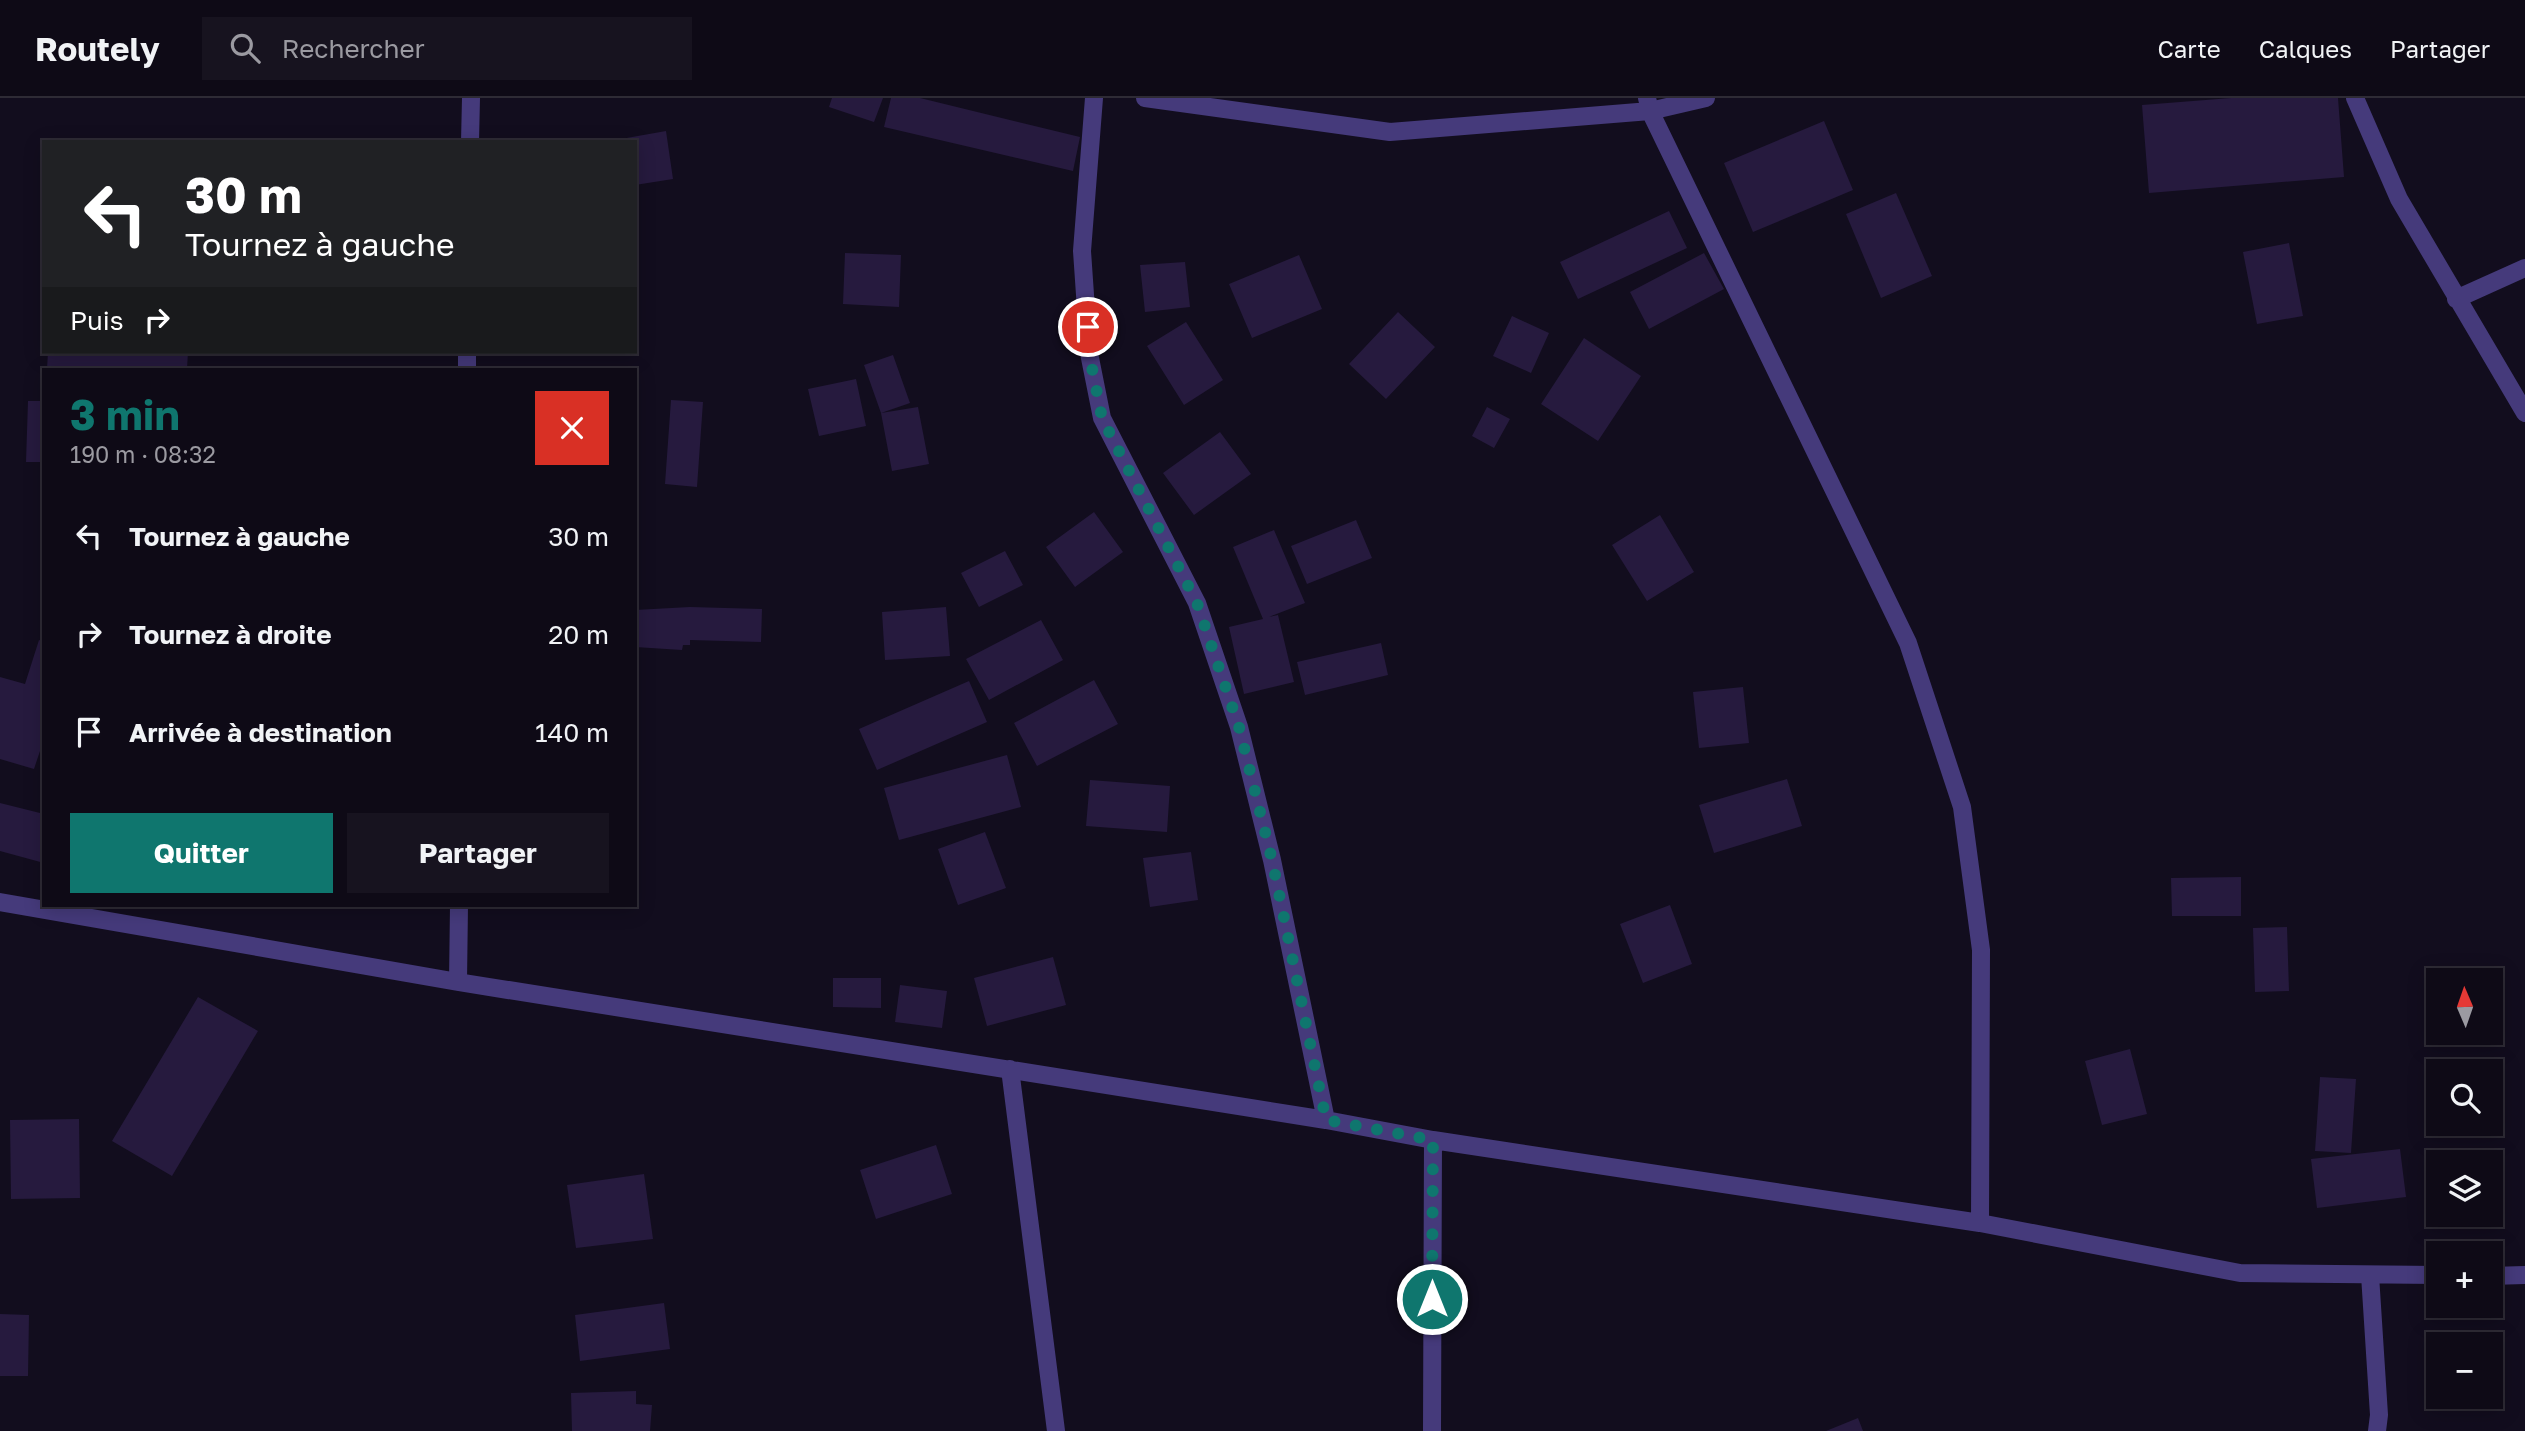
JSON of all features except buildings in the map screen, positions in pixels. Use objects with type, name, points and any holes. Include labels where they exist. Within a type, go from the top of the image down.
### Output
[{"type":"street","points":[[470,140],[471,98]]},
{"type":"street","points":[[1094,98],[1083,251],[1089,353],[1102,418],[1197,603],[1239,727],[1272,860],[1326,1120]]},
{"type":"street","points":[[1145,98],[1390,132],[1706,98]]},
{"type":"street","points":[[2356,98],[2399,200],[2525,413]]},
{"type":"street","points":[[1648,105],[1908,643],[1962,807],[1981,950],[1980,1223]]},
{"type":"street","points":[[2456,299],[2525,268]]},
{"type":"street","points":[[0,902],[458,982],[1326,1120],[1433,1140],[1980,1223],[2240,1273],[2426,1275]]},
{"type":"street","points":[[458,982],[459,907]]},
{"type":"street","points":[[1010,1069],[1056,1431]]},
{"type":"street","points":[[1432,1431],[1433,1140]]},
{"type":"street","points":[[2370,1275],[2379,1415],[2377,1431]]},
{"type":"street","points":[[2503,1276],[2525,1275]]},
{"type":"route","points":[[1088,327],[1089,353],[1102,418],[1197,603],[1239,727],[1272,860],[1326,1120],[1433,1140],[1432,1299]]}]
